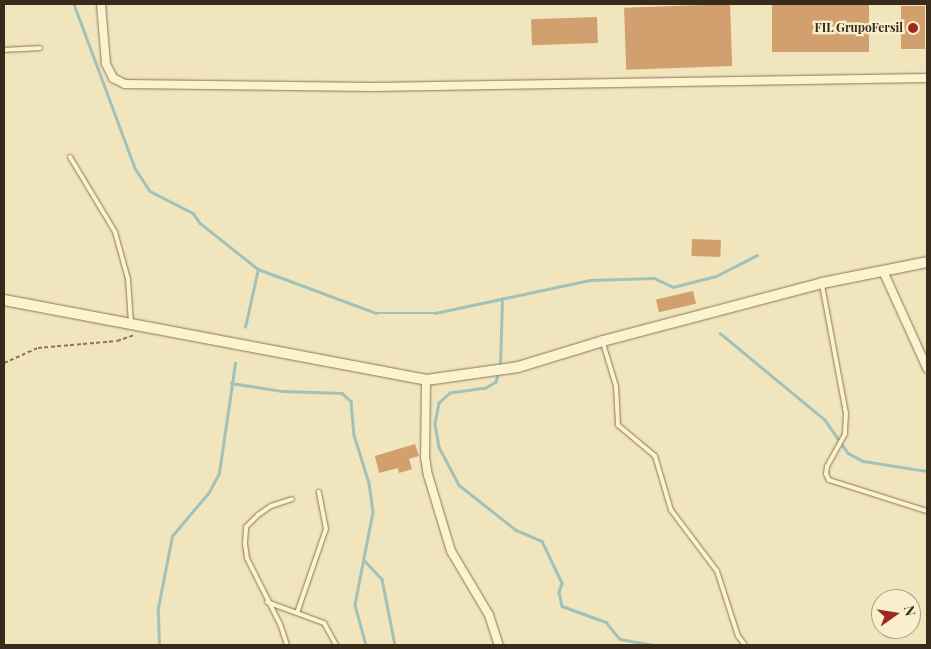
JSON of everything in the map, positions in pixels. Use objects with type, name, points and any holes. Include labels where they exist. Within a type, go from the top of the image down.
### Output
[{"type":"street","points":[[101,4],[106,64],[113,78],[125,84],[373,87],[927,78]]},
{"type":"street","points":[[4,300],[426,380],[518,367],[603,341],[822,283],[927,262]]},
{"type":"street","points":[[882,271],[927,368]]},
{"type":"street","points":[[426,380],[425,457],[431,483],[451,551],[489,615],[499,645]]},
{"type":"lane","points":[[4,50],[40,48]]},
{"type":"lane","points":[[70,157],[115,232],[128,279],[131,325]]},
{"type":"lane","points":[[822,283],[846,413],[845,434],[827,466],[826,474],[829,480],[927,511]]},
{"type":"lane","points":[[603,341],[616,386],[618,425],[655,456],[671,510],[717,571],[738,636],[745,645]]},
{"type":"lane","points":[[297,613],[326,529],[319,492]]},
{"type":"lane","points":[[287,645],[280,624],[247,558],[246,527],[271,506],[292,499]]},
{"type":"lane","points":[[268,602],[324,623],[336,645]]},
{"type":"path","points":[[4,363],[38,348],[117,341],[150,329]]},
{"type":"building","points":[[730,4],[732,66],[626,70],[624,8]]},
{"type":"building","points":[[772,4],[869,4],[869,52],[772,52]]},
{"type":"building","name":"FIL GrupoFersil","points":[[901,6],[925,6],[925,49],[901,49]]},
{"type":"building","points":[[597,17],[598,43],[532,45],[531,19]]},
{"type":"building","points":[[692,239],[721,240],[720,257],[691,256]]},
{"type":"building","points":[[693,291],[696,304],[659,312],[656,300]]},
{"type":"building","points":[[415,444],[419,456],[409,459],[412,469],[399,473],[398,468],[379,473],[375,456]]},
{"type":"waterway","points":[[74,4],[135,168],[150,191],[193,213],[200,223],[258,269],[376,313],[435,313],[590,280],[654,278],[673,287],[716,276],[757,255]]},
{"type":"waterway","points":[[245,327],[258,269]]},
{"type":"waterway","points":[[500,366],[502,299]]},
{"type":"waterway","points":[[720,333],[825,420],[848,453],[863,461],[927,471]]},
{"type":"waterway","points":[[159,645],[158,608],[172,536],[209,492],[219,473],[235,363]]},
{"type":"waterway","points":[[499,371],[496,382],[486,388],[450,393],[439,403],[435,424],[439,447],[459,485],[516,530],[542,541],[562,583],[559,592],[562,606],[606,622],[620,639],[654,645]]},
{"type":"waterway","points":[[231,383],[282,391],[342,393],[351,401],[354,435],[369,483],[373,512],[355,605],[366,645]]},
{"type":"waterway","points":[[365,561],[382,579],[395,645]]},
{"type":"place","name":"FIL GrupoFersil","points":[[913,28]]}]
